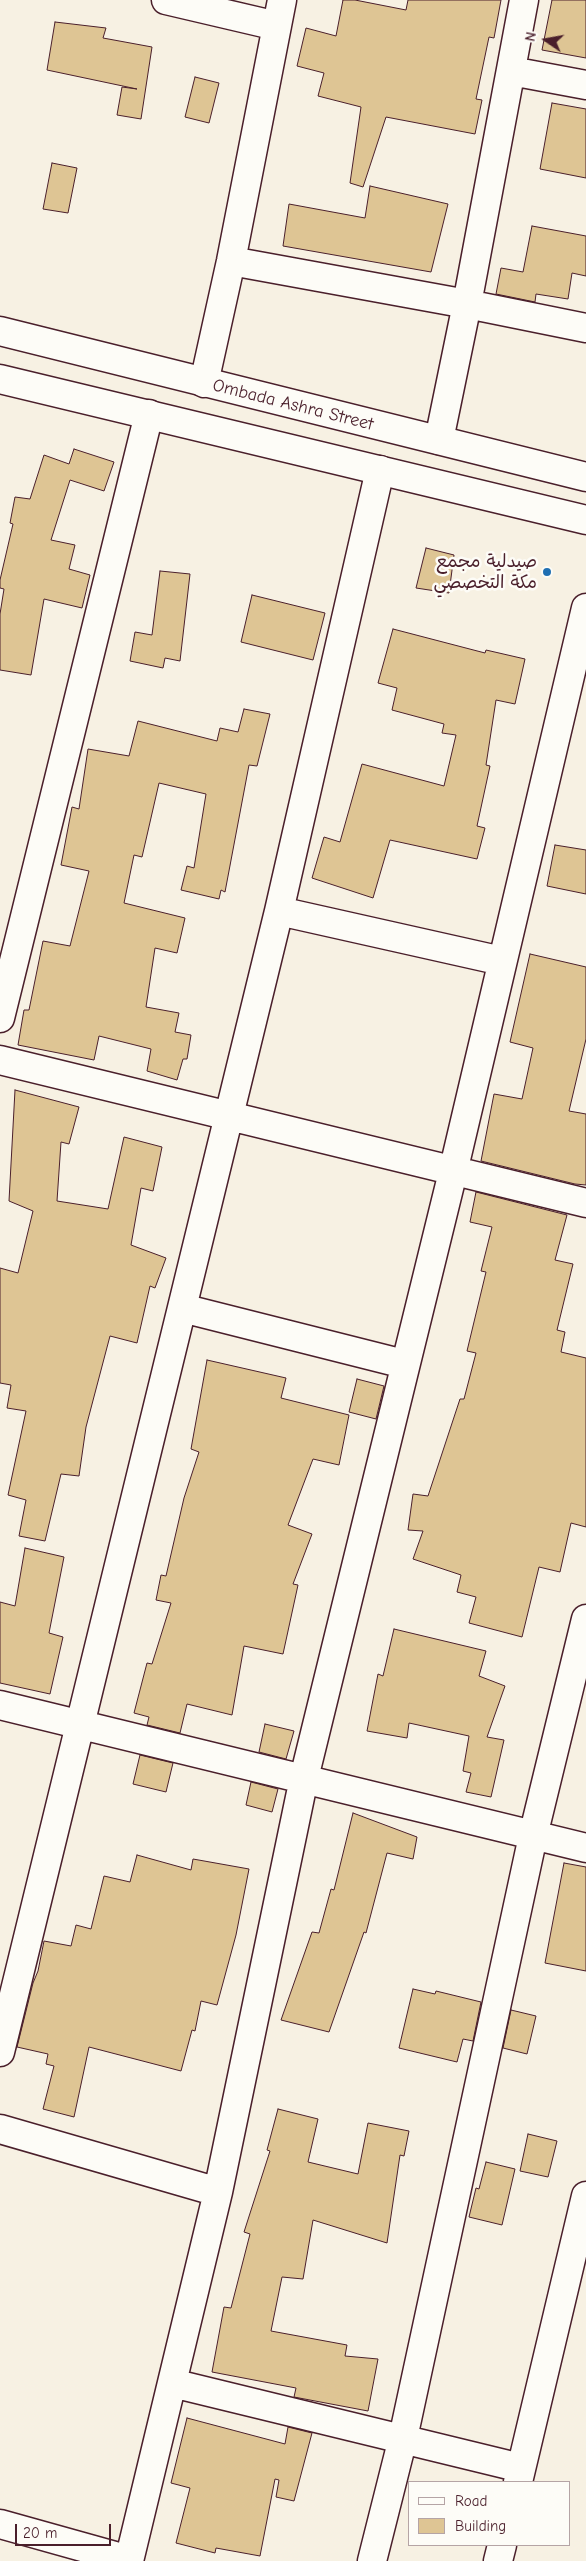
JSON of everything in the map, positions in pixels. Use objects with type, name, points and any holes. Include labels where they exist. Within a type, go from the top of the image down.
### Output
[{"type":"street","points":[[166,0],[280,13],[231,261],[204,383]]},
{"type":"street","points":[[439,440],[467,304],[524,0]]},
{"type":"street","points":[[511,71],[586,85]]},
{"type":"street","points":[[231,261],[467,304],[586,328]]},
{"type":"street","name":"Ombada Ashra Street","points":[[0,331],[586,477]]},
{"type":"street","points":[[0,379],[586,520]]},
{"type":"street","points":[[0,1018],[149,414]]},
{"type":"street","points":[[0,2052],[230,1116],[380,470]]},
{"type":"street","points":[[0,2524],[129,2560],[218,2192],[304,1778],[404,1364],[453,1172],[586,608]]},
{"type":"street","points":[[279,911],[502,961]]},
{"type":"street","points":[[0,1060],[586,1203]]},
{"type":"street","points":[[182,1308],[404,1364]]},
{"type":"street","points":[[372,2561],[403,2438],[533,1836],[586,1619]]},
{"type":"street","points":[[0,1705],[586,1848]]},
{"type":"street","points":[[0,2129],[218,2192]]},
{"type":"street","points":[[172,2382],[403,2438],[520,2475],[586,2196]]},
{"type":"street","points":[[498,2561],[502,2546]]},
{"type":"building","points":[[343,0],[355,0],[406,10],[408,0],[501,0],[494,38],[489,37],[476,99],[482,100],[475,134],[386,117],[363,187],[350,183],[361,107],[318,96],[324,73],[297,66],[306,28],[336,36]]},
{"type":"building","points":[[552,0],[586,0],[586,58],[542,50]]},
{"type":"building","points":[[55,22],[106,28],[103,38],[152,47],[141,119],[117,115],[122,87],[137,89],[47,70]]},
{"type":"building","points":[[195,77],[219,83],[209,123],[185,117]]},
{"type":"building","points":[[552,103],[586,109],[586,178],[540,169]]},
{"type":"building","points":[[52,163],[77,168],[68,213],[43,209]]},
{"type":"building","points":[[370,186],[448,204],[431,272],[283,246],[289,204],[365,218]]},
{"type":"building","points":[[532,226],[586,236],[586,276],[572,273],[568,299],[536,294],[535,302],[496,294],[501,268],[523,272]]},
{"type":"building","points":[[74,449],[114,462],[104,491],[70,480],[51,540],[75,545],[69,569],[90,575],[82,608],[44,599],[31,675],[0,670],[0,614],[4,589],[0,588],[0,580],[13,524],[10,523],[15,497],[30,499],[44,455],[69,464]]},
{"type":"building","points":[[426,548],[454,555],[449,593],[416,588]]},
{"type":"building","points":[[160,571],[190,574],[180,661],[165,658],[163,668],[130,661],[135,632],[152,635]]},
{"type":"building","points":[[252,595],[325,613],[313,660],[241,642]]},
{"type":"building","points":[[393,629],[485,653],[486,650],[525,659],[515,704],[496,700],[486,765],[490,766],[477,826],[485,828],[477,859],[390,840],[373,898],[312,878],[324,837],[340,842],[362,764],[444,786],[456,735],[442,733],[444,724],[392,710],[397,688],[378,683]]},
{"type":"building","points":[[244,709],[270,714],[257,766],[249,765],[225,892],[221,890],[219,899],[181,890],[187,866],[194,868],[206,794],[159,783],[142,857],[134,855],[124,903],[185,918],[177,953],[155,948],[146,1007],[179,1013],[175,1032],[191,1035],[187,1059],[183,1059],[177,1080],[147,1071],[151,1049],[99,1036],[94,1060],[18,1045],[24,1010],[29,1010],[43,941],[70,946],[89,871],[61,865],[72,807],[79,809],[88,749],[129,756],[138,721],[217,741],[220,728],[238,732]]},
{"type":"building","points":[[555,845],[586,850],[586,894],[547,886]]},
{"type":"building","points":[[530,954],[586,967],[586,1039],[569,1111],[586,1114],[586,1185],[481,1161],[494,1094],[522,1099],[533,1048],[510,1042]]},
{"type":"building","points":[[15,1090],[79,1107],[69,1144],[61,1142],[57,1201],[108,1209],[124,1137],[162,1147],[153,1191],[141,1188],[131,1245],[166,1258],[155,1288],[150,1286],[137,1343],[110,1336],[86,1427],[79,1476],[61,1474],[45,1541],[19,1536],[26,1500],[8,1495],[26,1411],[7,1408],[11,1385],[0,1383],[0,1268],[18,1273],[33,1211],[9,1201]]},
{"type":"building","points":[[476,1192],[567,1215],[555,1260],[573,1264],[557,1330],[565,1332],[561,1352],[586,1358],[586,1527],[571,1523],[560,1572],[539,1567],[522,1637],[469,1623],[476,1597],[457,1592],[461,1575],[413,1559],[423,1531],[408,1530],[413,1494],[428,1496],[460,1399],[464,1399],[476,1353],[467,1351],[486,1272],[481,1271],[492,1227],[470,1222]]},
{"type":"building","points":[[207,1360],[286,1378],[281,1398],[349,1415],[339,1465],[313,1459],[288,1525],[312,1534],[293,1584],[298,1585],[283,1654],[244,1646],[232,1715],[187,1704],[180,1733],[147,1725],[149,1717],[134,1713],[147,1663],[152,1664],[171,1603],[156,1600],[161,1575],[166,1576],[184,1498],[199,1452],[191,1449]]},
{"type":"building","points":[[357,1379],[384,1386],[376,1419],[349,1412]]},
{"type":"building","points":[[25,1548],[64,1557],[49,1633],[63,1637],[50,1694],[0,1683],[0,1602],[15,1606]]},
{"type":"building","points":[[394,1629],[486,1651],[479,1676],[505,1686],[487,1737],[504,1740],[491,1797],[466,1792],[471,1773],[463,1771],[469,1736],[409,1723],[407,1738],[367,1731],[378,1674],[383,1676]]},
{"type":"building","points":[[265,1724],[294,1731],[286,1759],[259,1752]]},
{"type":"building","points":[[140,1755],[173,1763],[166,1792],[133,1784]]},
{"type":"building","points":[[251,1782],[278,1789],[272,1812],[246,1805]]},
{"type":"building","points":[[353,1813],[417,1837],[413,1859],[387,1853],[366,1933],[364,1932],[329,2032],[281,2020],[312,1932],[319,1933],[331,1889],[334,1890]]},
{"type":"building","points":[[137,1855],[191,1870],[193,1859],[249,1869],[236,1935],[217,2005],[201,2001],[195,2031],[192,2030],[181,2071],[89,2047],[74,2117],[43,2109],[54,2066],[46,2064],[48,2054],[17,2047],[33,1983],[38,1971],[44,1941],[71,1946],[76,1925],[91,1929],[104,1876],[130,1882]]},
{"type":"building","points":[[564,1863],[586,1867],[586,1971],[545,1963]]},
{"type":"building","points":[[413,1989],[435,1994],[436,1991],[481,2002],[473,2041],[463,2039],[457,2062],[399,2048]]},
{"type":"building","points":[[511,2010],[536,2016],[527,2054],[503,2048]]},
{"type":"building","points":[[278,2109],[318,2119],[308,2162],[358,2174],[368,2123],[409,2131],[404,2156],[400,2155],[387,2243],[313,2220],[303,2279],[282,2277],[271,2331],[347,2345],[345,2356],[378,2359],[368,2411],[294,2397],[296,2388],[212,2372],[224,2307],[231,2308],[250,2234],[244,2232],[270,2151],[267,2150]]},
{"type":"building","points":[[528,2134],[557,2141],[548,2177],[520,2171]]},
{"type":"building","points":[[486,2162],[515,2169],[502,2225],[469,2217],[476,2188],[479,2189]]},
{"type":"building","points":[[187,2418],[285,2444],[288,2427],[312,2433],[294,2501],[276,2497],[279,2480],[275,2479],[260,2556],[216,2548],[215,2553],[176,2543],[190,2488],[171,2483]]},
{"type":"place","name":"صيدلية مجمع مكة التخصصي","points":[[547,572]]}]
